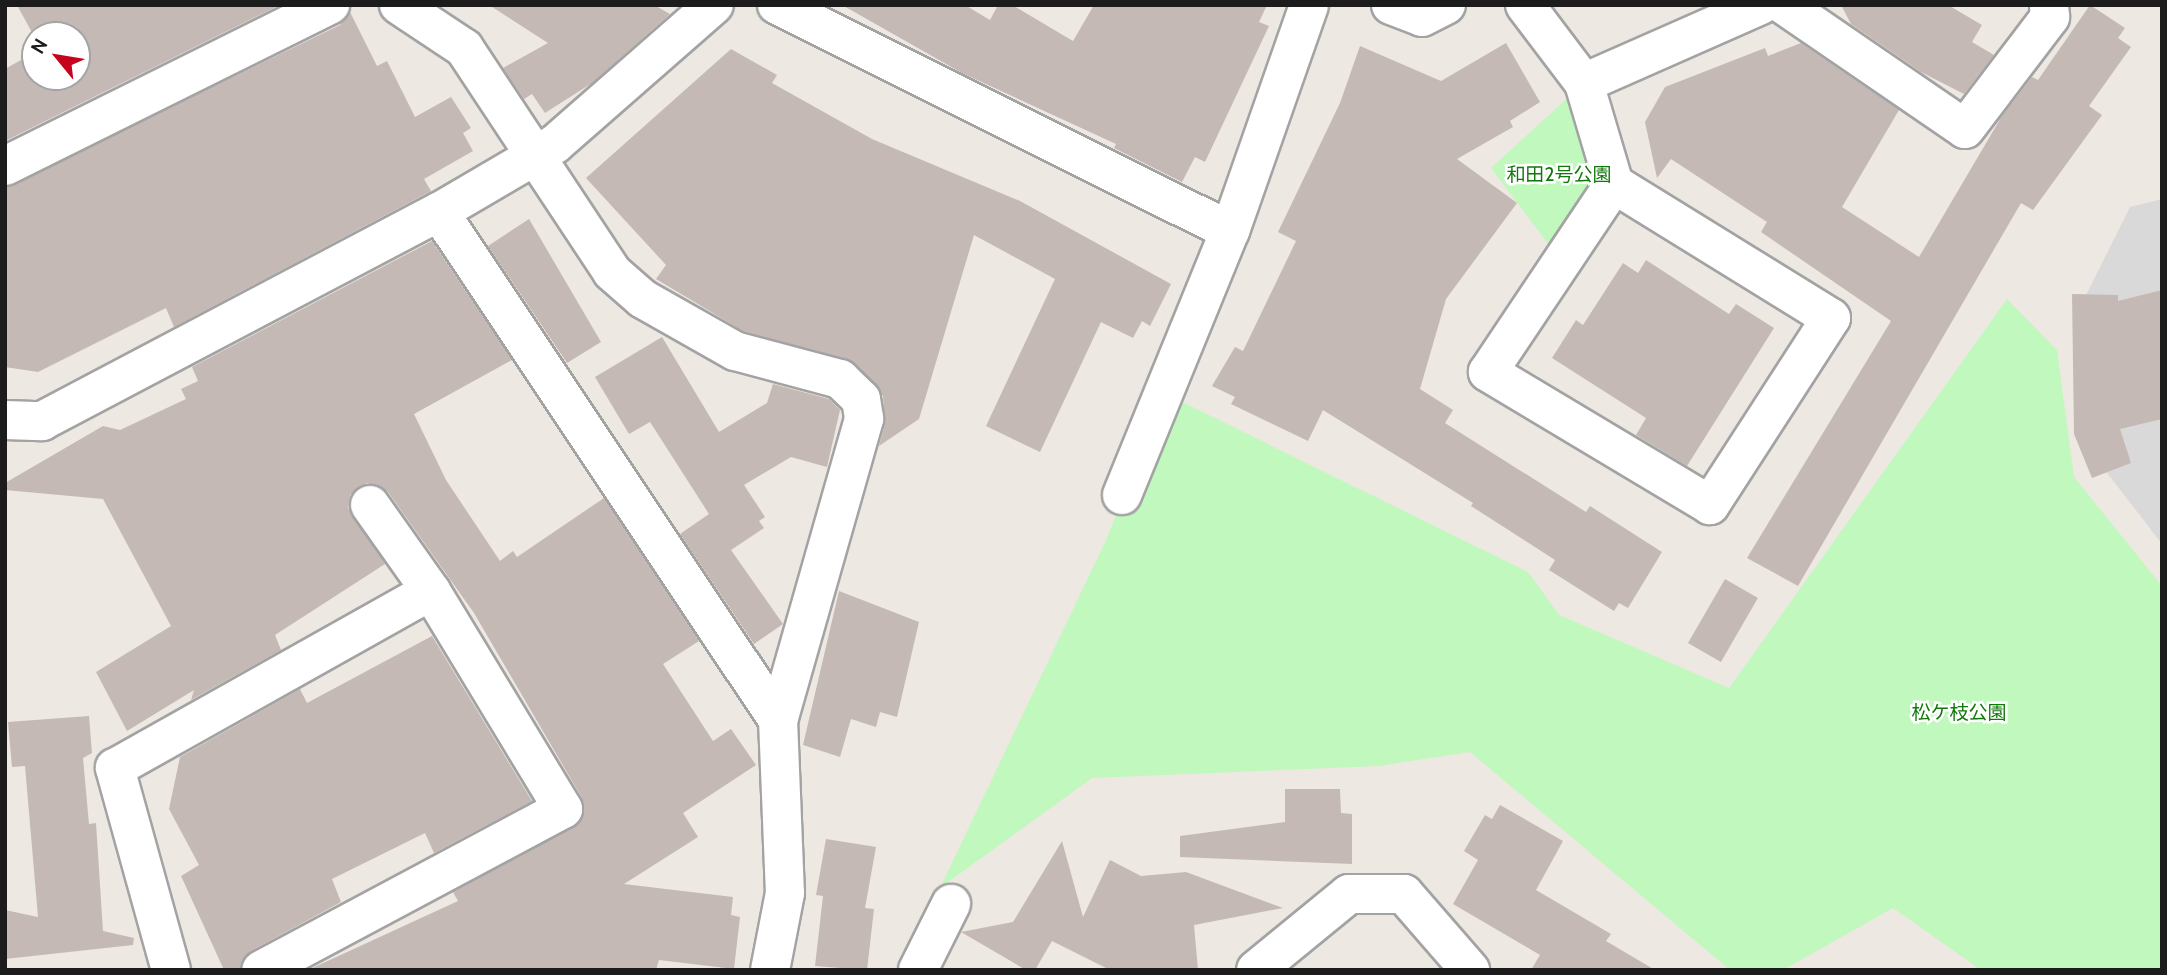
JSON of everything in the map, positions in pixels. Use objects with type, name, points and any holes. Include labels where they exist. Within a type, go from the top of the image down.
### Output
[{"type":"street","points":[[5,166],[330,5]]},
{"type":"street","points":[[399,5],[464,48],[538,154],[612,272],[643,299],[735,351],[840,379],[861,399],[864,419],[778,720],[785,893],[770,970]]},
{"type":"street","points":[[5,420],[42,421],[439,212],[538,154],[714,5]]},
{"type":"street","points":[[777,5],[1230,231]]},
{"type":"street","points":[[1122,495],[1230,231],[1309,5]]},
{"type":"street","points":[[1391,5],[1422,17],[1446,5]]},
{"type":"street","points":[[1525,5],[1584,83],[1614,184],[1830,318],[1710,505],[1488,373],[1614,184]]},
{"type":"street","points":[[1584,83],[1761,5]]},
{"type":"street","points":[[1784,5],[1965,129],[2050,17],[2049,5]]},
{"type":"street","points":[[439,212],[778,720]]},
{"type":"street","points":[[261,970],[564,809],[431,591],[370,505]]},
{"type":"street","points":[[171,970],[115,768],[431,591]]},
{"type":"street","points":[[1256,970],[1349,894],[1404,894],[1470,970]]},
{"type":"street","points":[[918,970],[951,904]]},
{"type":"shaded area","points":[[2162,199],[2162,544],[2101,465],[2077,313],[2130,207]]},
{"type":"green space","name":"和田2号公園","points":[[1584,83],[1614,184],[1562,262],[1491,168]]},
{"type":"green space","name":"松ケ枝公園","points":[[2007,299],[2057,350],[2074,477],[2162,586],[2162,970],[1981,970],[1893,908],[1783,970],[1730,970],[1470,752],[1378,766],[1092,778],[940,888],[1107,538],[1164,393],[1528,572],[1559,615],[1729,688]]},
{"type":"building","points":[[17,5],[280,5],[5,141],[5,69],[21,60],[21,91],[91,91],[91,21],[26,21]]},
{"type":"building","points":[[489,5],[654,5],[670,14],[592,83],[545,113],[532,94],[524,99],[503,68],[548,43]]},
{"type":"building","points":[[842,5],[965,5],[990,20],[998,5],[1012,5],[1073,41],[1094,5],[1267,5],[1259,22],[1269,26],[1205,162],[1195,157],[1182,182],[1114,148],[1116,144],[962,73]]},
{"type":"building","points":[[1841,5],[1948,5],[1982,25],[1972,42],[1994,55],[1964,94],[1921,72],[1851,24]]},
{"type":"building","points":[[2090,5],[2125,28],[2118,38],[2131,47],[2089,106],[2102,115],[2033,210],[2021,203],[1798,586],[1747,558],[1891,321],[1761,232],[1767,222],[1671,159],[1657,178],[1645,122],[1665,87],[1765,48],[1768,56],[1801,43],[1899,110],[1842,207],[1919,257],[2002,116],[2032,77],[2038,80]]},
{"type":"building","points":[[350,12],[377,66],[387,61],[415,117],[451,97],[471,128],[463,133],[473,151],[424,179],[431,191],[174,327],[166,308],[38,372],[5,367],[5,188],[340,25]]},
{"type":"building","points":[[1506,43],[1540,102],[1510,121],[1513,127],[1457,159],[1517,203],[1446,299],[1420,389],[1453,410],[1445,423],[1586,512],[1590,506],[1662,552],[1628,608],[1619,603],[1614,611],[1549,570],[1555,560],[1471,506],[1473,503],[1323,410],[1308,441],[1231,404],[1235,397],[1212,386],[1235,347],[1243,351],[1296,241],[1278,232],[1340,103],[1360,46],[1441,81]]},
{"type":"building","points":[[731,49],[777,75],[772,83],[872,139],[1020,201],[1171,284],[1150,326],[1142,321],[1133,338],[1101,322],[1040,452],[986,426],[1055,279],[974,235],[919,419],[879,446],[885,424],[883,396],[855,363],[743,331],[656,279],[666,265],[586,178]]},
{"type":"building","points":[[529,219],[601,342],[567,363],[488,246]]},
{"type":"building","points":[[432,241],[512,360],[414,414],[446,480],[500,561],[513,551],[517,557],[604,498],[699,641],[663,664],[713,741],[731,729],[756,765],[683,813],[698,837],[624,884],[733,897],[731,915],[740,917],[734,969],[659,960],[656,970],[308,970],[458,901],[453,892],[582,820],[582,798],[474,613],[388,492],[367,483],[350,495],[348,508],[385,564],[275,635],[281,650],[191,700],[194,690],[127,731],[96,672],[171,626],[103,499],[5,490],[5,483],[103,426],[120,430],[186,399],[181,389],[198,381],[192,367]]},
{"type":"building","points":[[1646,260],[1729,314],[1736,304],[1774,328],[1687,466],[1636,435],[1646,418],[1552,358],[1576,320],[1583,325],[1623,263],[1638,273]]},
{"type":"building","points":[[2162,290],[2162,419],[2120,429],[2131,463],[2092,478],[2074,434],[2072,294],[2118,295],[2118,301]]},
{"type":"building","points":[[662,337],[719,432],[767,403],[773,384],[829,399],[840,410],[827,467],[791,457],[744,485],[765,517],[759,521],[764,528],[731,550],[783,624],[754,644],[680,534],[709,514],[650,422],[629,434],[595,377]]},
{"type":"building","points":[[1725,579],[1758,598],[1721,662],[1688,643]]},
{"type":"building","points":[[839,591],[919,622],[897,717],[880,712],[876,727],[851,719],[840,757],[803,745]]},
{"type":"building","points":[[432,636],[532,801],[434,853],[425,833],[332,879],[341,902],[251,951],[239,970],[224,970],[181,876],[199,865],[169,809],[180,757],[300,689],[307,703]]},
{"type":"building","points":[[89,716],[92,753],[83,758],[89,824],[96,823],[103,931],[134,938],[133,945],[5,959],[5,910],[38,917],[25,766],[12,767],[8,722]]},
{"type":"building","points":[[1285,789],[1340,789],[1341,813],[1352,814],[1352,864],[1180,857],[1180,836],[1285,822]]},
{"type":"building","points":[[1500,805],[1563,841],[1536,890],[1611,934],[1606,941],[1655,970],[1531,970],[1540,955],[1453,904],[1478,860],[1464,851],[1485,815],[1492,819]]},
{"type":"building","points":[[826,839],[876,847],[865,908],[874,909],[867,970],[815,966],[823,896],[816,895]]},
{"type":"building","points":[[1062,841],[1083,917],[1110,860],[1141,876],[1186,872],[1283,908],[1194,925],[1198,970],[1110,970],[1052,941],[1035,970],[1026,970],[961,932],[1013,922]]}]
